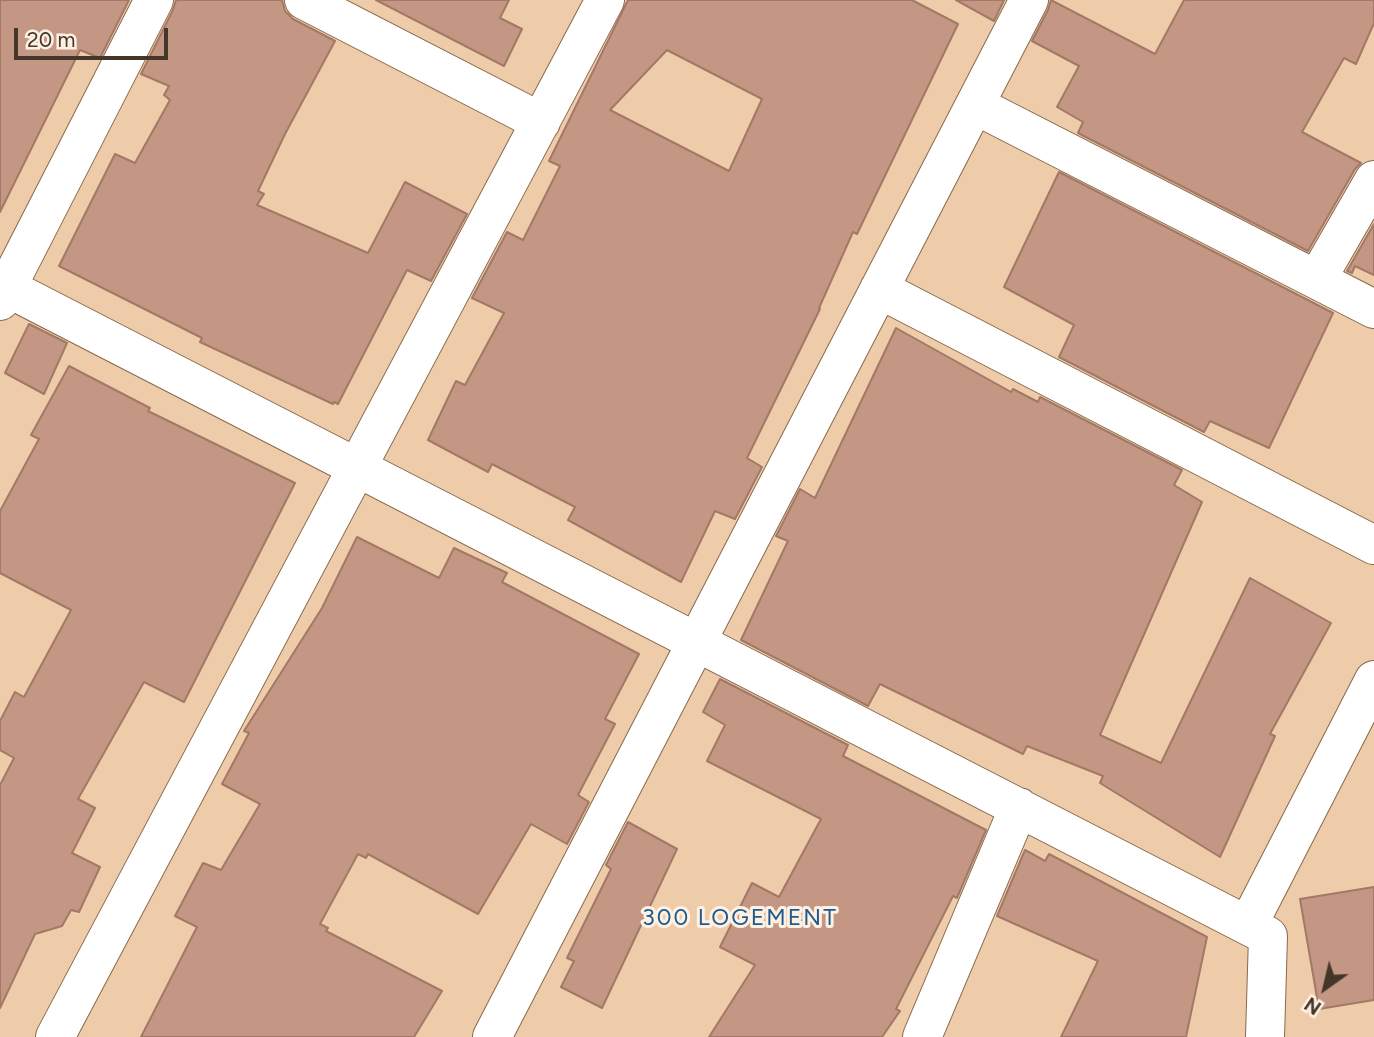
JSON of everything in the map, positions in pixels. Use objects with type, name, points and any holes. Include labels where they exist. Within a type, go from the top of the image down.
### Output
[{"type":"street","points":[[154,0],[2,291],[357,467],[1268,936],[1265,1037]]},
{"type":"street","points":[[303,0],[541,122]]},
{"type":"street","points":[[55,1037],[605,0]]},
{"type":"street","points":[[492,1037],[1029,0]]},
{"type":"street","points":[[975,105],[1374,309]]},
{"type":"street","points":[[1317,279],[1374,180]]},
{"type":"street","points":[[879,289],[1374,545]]},
{"type":"street","points":[[1248,925],[1374,680]]},
{"type":"street","points":[[922,1037],[1019,807]]},
{"type":"building","points":[[0,0],[129,0],[100,58],[80,50],[0,212]]},
{"type":"building","points":[[176,0],[282,0],[285,11],[293,19],[335,41],[285,134],[258,191],[264,194],[257,205],[368,253],[405,182],[467,214],[431,281],[407,270],[338,404],[200,342],[202,338],[59,266],[115,154],[135,163],[170,100],[164,95],[169,86],[141,74]]},
{"type":"building","points":[[376,0],[509,0],[500,18],[522,29],[504,66]]},
{"type":"building","points":[[628,0],[912,0],[958,24],[857,234],[853,232],[820,309],[747,458],[762,467],[735,519],[715,511],[681,582],[568,520],[575,507],[492,464],[488,472],[428,440],[456,381],[465,385],[504,313],[472,298],[507,232],[523,240],[560,166],[549,161]],"holes":[[[667,50],[762,99],[729,171],[610,110]]]},
{"type":"building","points":[[956,0],[1004,0],[994,21]]},
{"type":"building","points":[[1051,0],[1155,54],[1184,0],[1374,0],[1374,23],[1356,64],[1344,58],[1302,132],[1361,163],[1308,251],[1078,133],[1083,122],[1057,107],[1079,66],[1032,41]]},
{"type":"building","points":[[1059,172],[1333,313],[1269,448],[1210,421],[1204,432],[1059,357],[1074,325],[1004,287]]},
{"type":"building","points":[[1374,224],[1374,275],[1355,266],[1352,273],[1347,271]]},
{"type":"building","points":[[29,324],[67,343],[44,394],[5,373]]},
{"type":"building","points":[[896,328],[1011,392],[1013,389],[1038,402],[1040,397],[1182,470],[1174,485],[1202,502],[1100,735],[1161,763],[1250,578],[1331,623],[1270,734],[1275,736],[1220,857],[1100,783],[1103,776],[1027,746],[1023,754],[880,684],[868,706],[741,640],[788,541],[776,536],[800,489],[815,498]]},
{"type":"building","points":[[69,366],[150,408],[148,411],[295,483],[184,702],[144,682],[78,799],[95,808],[72,853],[100,867],[79,912],[71,910],[62,926],[35,934],[0,1008],[0,785],[14,758],[0,750],[0,721],[15,692],[24,697],[71,610],[0,573],[0,511],[39,439],[31,435]]},
{"type":"building","points":[[357,537],[439,578],[454,548],[507,573],[502,582],[639,654],[605,719],[615,724],[578,795],[589,802],[567,844],[531,824],[478,914],[368,854],[366,858],[358,854],[320,924],[328,928],[326,931],[442,991],[414,1037],[141,1037],[197,927],[175,916],[203,863],[221,870],[260,804],[222,784],[249,733],[244,731],[322,608]]},
{"type":"building","points":[[720,679],[848,745],[843,756],[986,830],[957,898],[953,896],[896,1009],[900,1011],[882,1037],[709,1037],[755,965],[720,947],[752,883],[779,897],[821,819],[707,761],[725,725],[703,712]]},
{"type":"building","points":[[628,822],[677,849],[602,1008],[561,987],[574,961],[567,958],[611,869],[606,865]]},
{"type":"building","points":[[1025,850],[1045,861],[1049,854],[1207,937],[1186,1037],[1061,1037],[1098,961],[997,916]]},
{"type":"building","points":[[1374,887],[1374,1000],[1319,1009],[1300,899]]},
{"type":"district","name":"300 LOGEMENT","points":[[740,918]]}]
